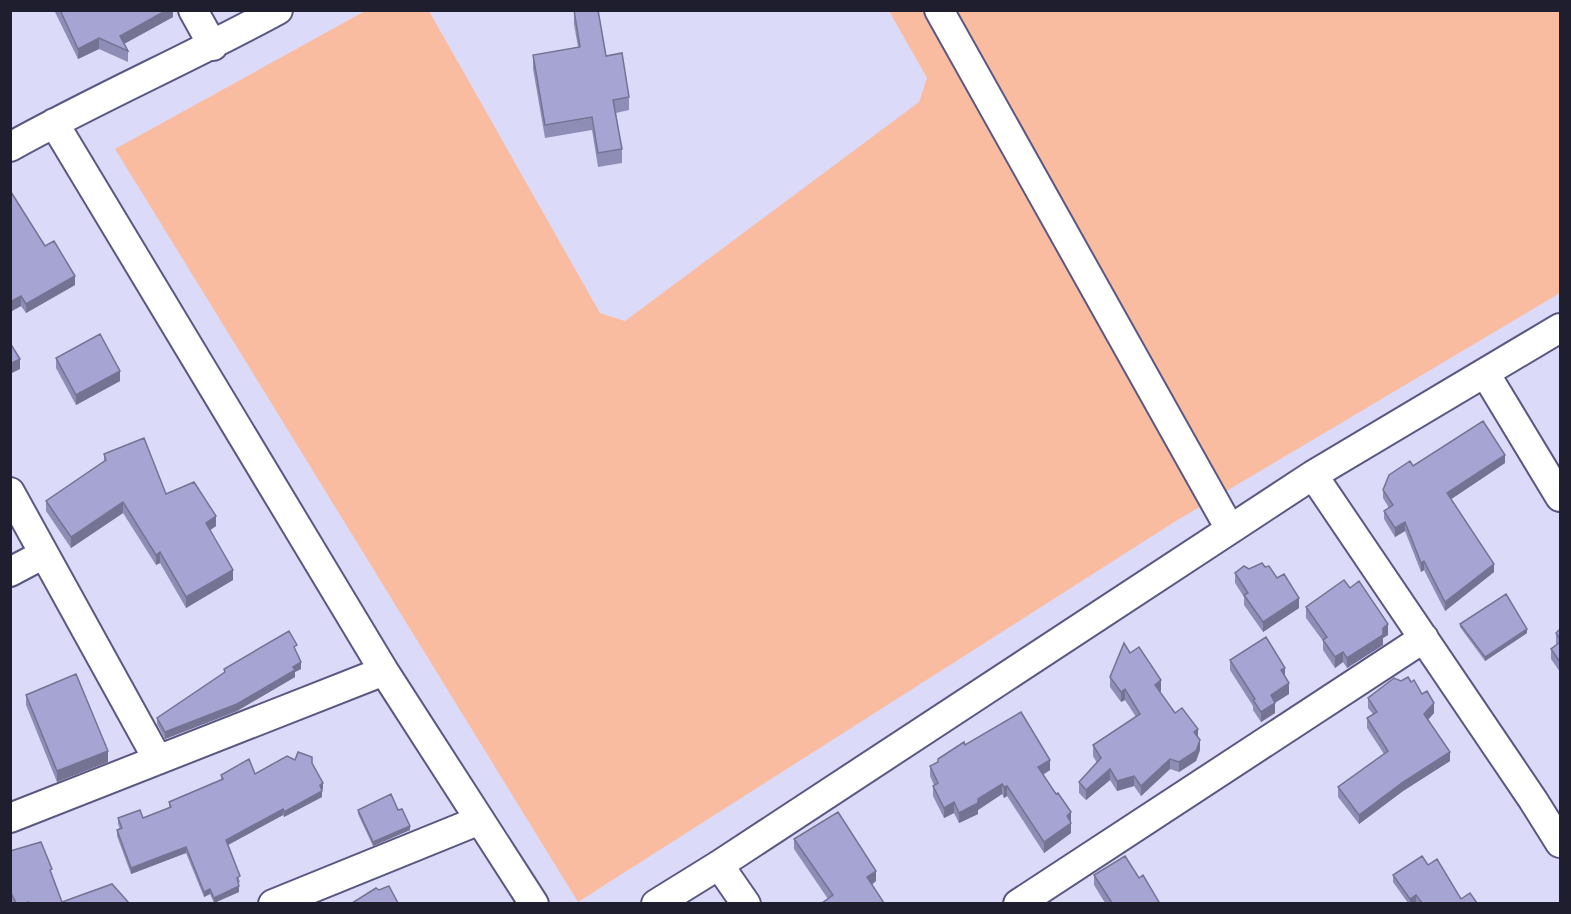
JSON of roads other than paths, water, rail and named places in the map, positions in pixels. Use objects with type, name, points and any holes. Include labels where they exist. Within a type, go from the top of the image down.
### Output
[{"type":"street","points":[[193,10],[213,46]]},
{"type":"street","points":[[10,147],[54,123],[213,46],[278,10]]},
{"type":"street","points":[[939,10],[1230,529]]},
{"type":"street","points":[[54,123],[384,671],[534,903]]},
{"type":"street","points":[[656,903],[719,865],[1313,475],[1560,328]]},
{"type":"street","points":[[1485,373],[1560,497]]},
{"type":"street","points":[[1313,475],[1560,843]]},
{"type":"street","points":[[10,492],[158,760]]},
{"type":"street","points":[[10,572],[44,554]]},
{"type":"street","points":[[1018,903],[1424,638]]},
{"type":"street","points":[[10,818],[384,671]]},
{"type":"street","points":[[273,903],[319,895],[480,820]]},
{"type":"street","points":[[719,865],[746,903]]}]
